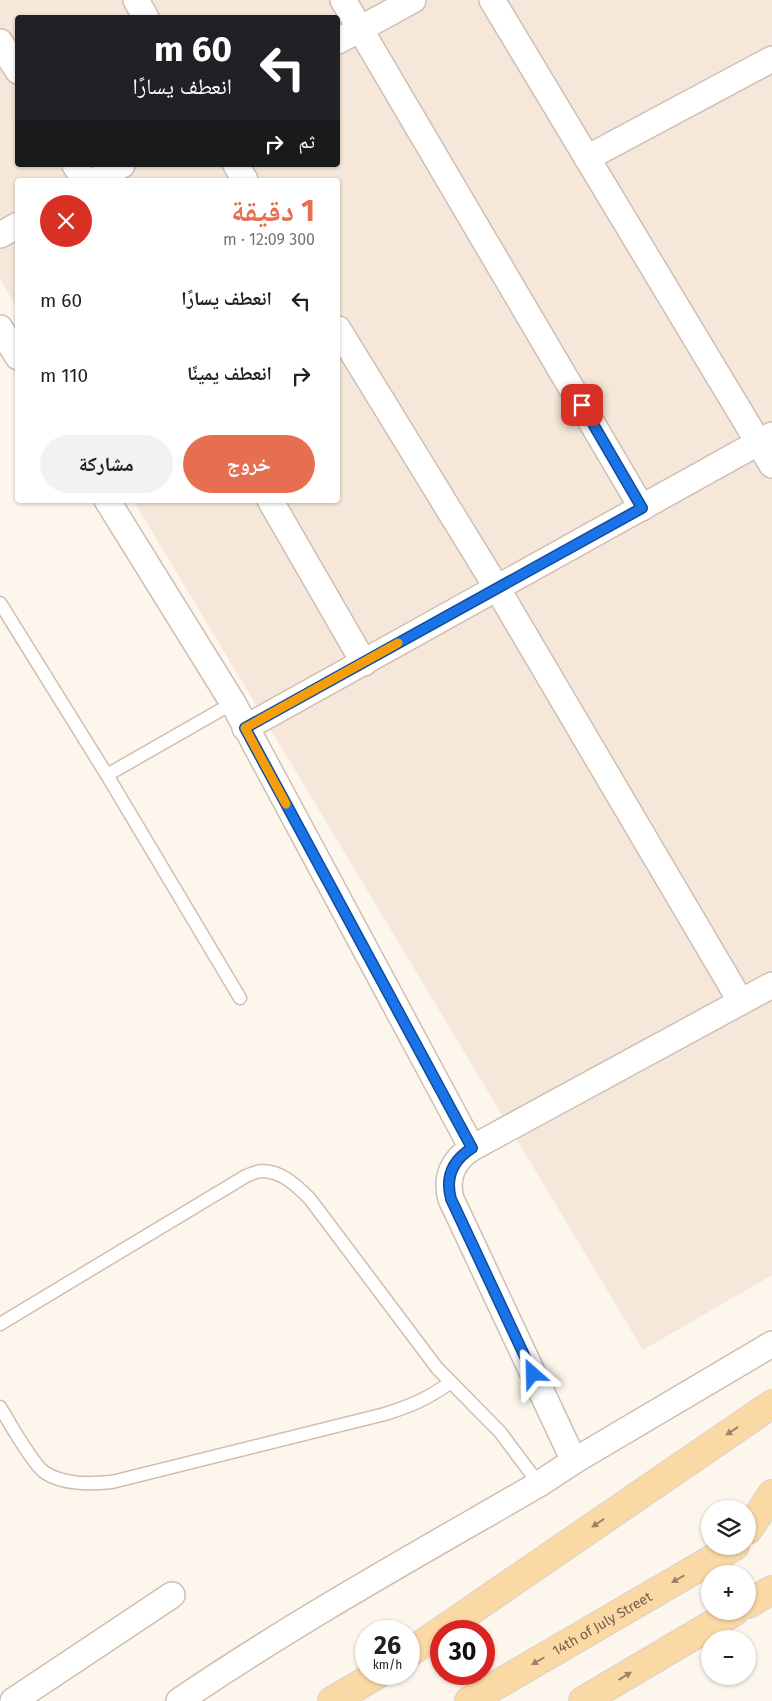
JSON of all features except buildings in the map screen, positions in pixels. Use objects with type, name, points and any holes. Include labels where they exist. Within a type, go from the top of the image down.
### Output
[{"type":"main road","points":[[420,1645],[772,1404]]},
{"type":"main road","points":[[756,1518],[772,1494]]},
{"type":"main road","points":[[756,1534],[772,1524]]},
{"type":"main road","name":"14th of July Street","points":[[469,1701],[720,1555]]},
{"type":"main road","points":[[756,1599],[772,1590]]},
{"type":"main road","points":[[583,1701],[720,1620]]},
{"type":"main road","points":[[332,1701],[359,1685]]},
{"type":"street","points":[[136,0],[144,15]]},
{"type":"street","points":[[343,0],[642,508]]},
{"type":"street","points":[[340,40],[413,0]]},
{"type":"street","points":[[492,0],[588,158],[765,439],[772,465]]},
{"type":"street","points":[[0,42],[15,66]]},
{"type":"street","points":[[588,158],[772,59]]},
{"type":"street","points":[[76,167],[83,178]]},
{"type":"street","points":[[99,178],[119,167]]},
{"type":"street","points":[[237,167],[244,178]]},
{"type":"street","points":[[0,236],[15,227]]},
{"type":"street","points":[[0,328],[15,352]]},
{"type":"street","points":[[340,333],[497,588],[741,1002]]},
{"type":"street","points":[[245,728],[765,439]]},
{"type":"street","points":[[109,503],[233,703],[472,1148]]},
{"type":"street","points":[[272,503],[364,663]]},
{"type":"street","points":[[574,1461],[451,1199],[448,1190],[451,1170],[464,1154],[472,1148],[772,984]]},
{"type":"street","points":[[179,1701],[221,1672],[300,1624],[539,1484],[574,1461],[772,1344]]},
{"type":"street","points":[[13,1701],[172,1595]]},
{"type":"lane","points":[[0,603],[107,775],[240,998]]},
{"type":"lane","points":[[107,775],[233,703]]},
{"type":"lane","points":[[0,1324],[246,1176],[261,1171],[279,1174],[310,1199],[437,1368],[500,1432],[539,1484]]},
{"type":"lane","points":[[0,1407],[43,1471],[58,1479],[77,1482],[112,1482],[385,1414],[413,1405],[432,1396],[451,1382]]},
{"type":"shaded area","points":[[0,0],[772,0],[772,1275],[643,1350],[135,503],[340,503],[340,178],[15,178],[15,305],[0,279]]},
{"type":"slow traffic","points":[[286,804],[245,728],[398,643]]},
{"type":"route","points":[[533,1374],[448,1190],[451,1170],[457,1161],[472,1148],[245,728],[642,508],[582,405]]}]
